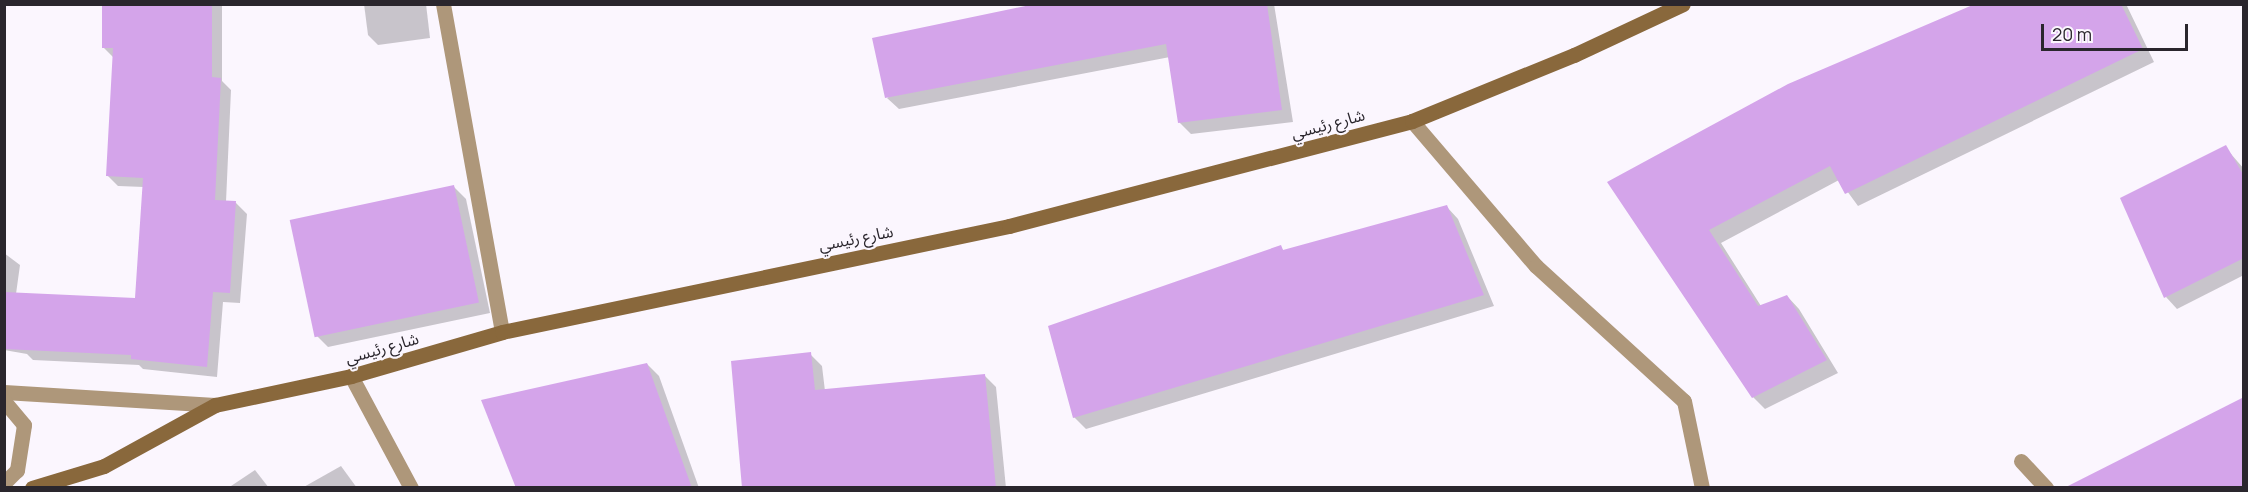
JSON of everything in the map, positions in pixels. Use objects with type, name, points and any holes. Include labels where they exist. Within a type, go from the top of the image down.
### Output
[{"type":"street","points":[[443,4],[502,332]]},
{"type":"street","name":"شارع رئيسي","points":[[32,488],[104,466],[215,405],[351,376],[502,332],[1009,226],[1412,121],[1574,55],[1683,4]]},
{"type":"street","points":[[1412,121],[1536,266],[1684,401],[1702,488]]},
{"type":"street","points":[[351,376],[411,488]]},
{"type":"street","points":[[4,392],[215,405]]},
{"type":"street","points":[[4,401],[24,425],[17,470],[4,483]]},
{"type":"street","points":[[2021,461],[2046,488]]},
{"type":"building","points":[[102,4],[212,4],[212,77],[221,78],[215,200],[236,201],[230,293],[213,292],[207,367],[131,359],[131,355],[4,349],[4,292],[135,298],[143,178],[106,176],[113,48],[102,48]]},
{"type":"building","points":[[1035,4],[1267,4],[1282,110],[1178,123],[1166,44],[885,98],[872,38]]},
{"type":"building","points":[[1975,4],[2121,4],[2143,49],[1845,194],[1830,166],[1709,230],[1758,306],[1787,295],[1827,360],[1752,398],[1607,182],[1788,84]]},
{"type":"building","points":[[2226,145],[2244,176],[2244,258],[2164,298],[2120,198]]},
{"type":"building","points":[[454,185],[479,302],[315,337],[290,220]]},
{"type":"building","points":[[1447,205],[1484,295],[1073,418],[1048,326],[1281,245],[1283,250]]},
{"type":"building","points":[[811,352],[815,390],[985,374],[996,488],[742,488],[731,361]]},
{"type":"building","points":[[647,363],[692,488],[516,488],[481,400]]},
{"type":"building","points":[[2244,397],[2244,488],[2064,488]]}]
